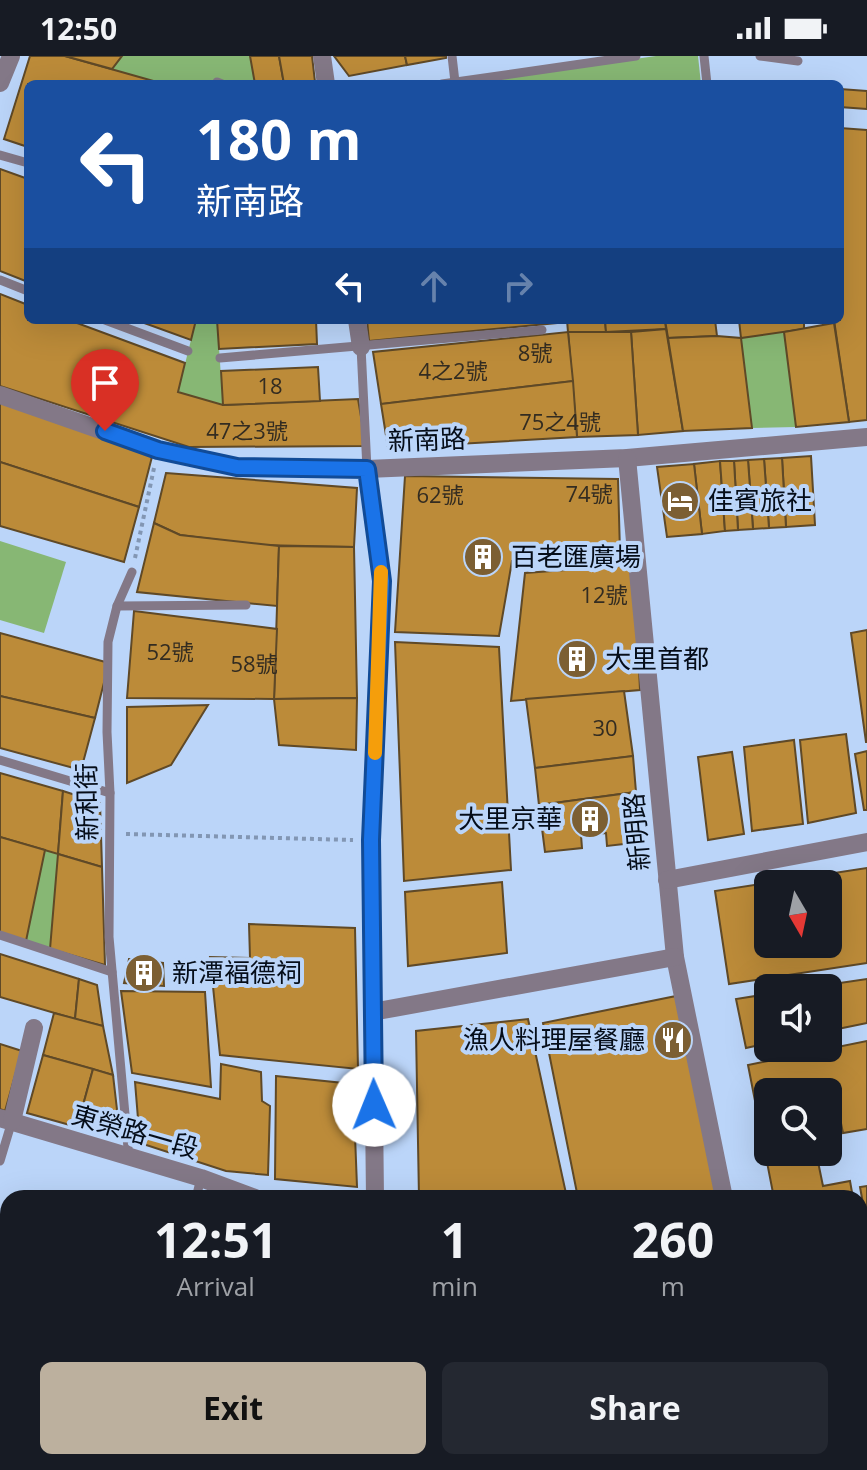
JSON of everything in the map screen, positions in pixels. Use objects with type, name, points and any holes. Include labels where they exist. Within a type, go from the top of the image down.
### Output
[{"type":"street","points":[[0,83],[11,56]]},
{"type":"street","points":[[322,56],[325,80]]},
{"type":"street","points":[[358,324],[361,347]]},
{"type":"street","name":"新南路","points":[[0,395],[158,450],[237,467],[367,469],[627,458],[867,437]]},
{"type":"street","name":"新明路","points":[[627,458],[675,957],[722,1190]]},
{"type":"street","points":[[367,469],[382,581],[371,840],[375,1190]]},
{"type":"street","points":[[667,880],[867,842]]},
{"type":"street","points":[[372,1012],[675,957]]},
{"type":"street","points":[[6,1120],[34,1028]]},
{"type":"street","name":"東榮路一段","points":[[6,1120],[233,1190]]},
{"type":"lane","points":[[452,56],[455,80]]},
{"type":"lane","points":[[466,80],[585,59],[636,56]]},
{"type":"lane","points":[[704,56],[707,80]]},
{"type":"lane","points":[[760,56],[798,61]]},
{"type":"lane","points":[[0,155],[24,162]]},
{"type":"lane","points":[[0,280],[24,289]]},
{"type":"lane","points":[[116,324],[188,351]]},
{"type":"lane","points":[[220,358],[542,330]]},
{"type":"lane","points":[[361,347],[367,469]]},
{"type":"lane","name":"新和街","points":[[129,1159],[112,972],[107,732],[108,642],[117,606],[132,572]]},
{"type":"lane","points":[[117,606],[246,605]]},
{"type":"lane","points":[[0,760],[110,793]]},
{"type":"lane","points":[[0,935],[112,972]]},
{"type":"lane","points":[[0,1161],[6,1120]]},
{"type":"lane","points":[[198,1190],[201,1178]]},
{"type":"path","points":[[132,572],[158,450]]},
{"type":"path","points":[[110,834],[371,840]]},
{"type":"green space","points":[[122,56],[250,56],[254,80],[150,80],[112,69]]},
{"type":"green space","points":[[656,56],[698,56],[701,80],[486,80]]},
{"type":"green space","points":[[195,324],[217,324],[223,405],[178,392]]},
{"type":"green space","points":[[784,332],[796,427],[752,428],[741,338]]},
{"type":"green space","points":[[0,541],[66,562],[44,633],[0,620]]},
{"type":"green space","points":[[45,850],[58,854],[50,949],[26,941]]},
{"type":"building","points":[[30,56],[65,56],[150,80],[24,80],[24,146],[4,139]]},
{"type":"building","points":[[65,56],[122,56],[112,69]]},
{"type":"building","points":[[250,56],[279,56],[283,80],[254,80]]},
{"type":"building","points":[[279,56],[312,56],[315,80],[283,80]]},
{"type":"building","points":[[334,56],[405,56],[407,65],[349,76]]},
{"type":"building","points":[[405,56],[446,56],[446,58],[407,65]]},
{"type":"building","points":[[844,89],[867,91],[867,109],[844,107]]},
{"type":"building","points":[[844,128],[867,130],[867,420],[849,422],[835,324],[844,324]]},
{"type":"building","points":[[0,169],[24,178],[24,280],[0,271]]},
{"type":"building","points":[[0,294],[24,303],[24,324],[80,324],[185,363],[178,392],[223,405],[358,399],[366,446],[189,447],[0,386]]},
{"type":"building","points":[[147,324],[195,324],[191,340]]},
{"type":"building","points":[[217,324],[316,324],[317,344],[219,349]]},
{"type":"building","points":[[367,324],[546,324],[369,341]]},
{"type":"building","points":[[567,324],[605,324],[606,332],[568,332]]},
{"type":"building","points":[[605,324],[665,324],[666,329],[606,332]]},
{"type":"building","points":[[666,324],[716,324],[717,336],[668,338]]},
{"type":"building","points":[[739,324],[804,324],[804,329],[741,338]]},
{"type":"building","points":[[834,324],[849,422],[796,427],[784,332]]},
{"type":"building","points":[[666,329],[683,431],[638,435],[631,332]]},
{"type":"building","points":[[568,332],[631,332],[638,435],[577,437]]},
{"type":"building","points":[[568,332],[573,381],[381,404],[373,352]]},
{"type":"building","points":[[668,338],[741,338],[752,428],[683,431]]},
{"type":"building","points":[[318,367],[320,401],[223,405],[221,371]]},
{"type":"building","points":[[573,381],[577,437],[388,448],[381,404]]},
{"type":"building","points":[[0,399],[153,453],[139,507],[0,462]]},
{"type":"building","points":[[811,456],[815,525],[786,527],[782,458]]},
{"type":"building","points":[[782,458],[786,527],[769,528],[764,459]]},
{"type":"building","points":[[764,459],[769,528],[753,529],[748,460]]},
{"type":"building","points":[[748,460],[753,529],[738,530],[734,461]]},
{"type":"building","points":[[720,461],[725,531],[702,534],[694,464]]},
{"type":"building","points":[[720,461],[734,461],[738,530],[725,531]]},
{"type":"building","points":[[0,462],[139,507],[124,562],[0,526]]},
{"type":"building","name":"佳賓旅社","points":[[694,464],[702,534],[667,537],[657,467]]},
{"type":"building","points":[[166,473],[357,488],[354,547],[258,545],[180,535],[154,523]]},
{"type":"building","name":"百老匯廣場","points":[[405,476],[618,479],[620,553],[512,561],[499,636],[395,632]]},
{"type":"building","points":[[154,523],[180,535],[279,546],[277,606],[137,592]]},
{"type":"building","points":[[279,546],[354,547],[357,698],[274,699]]},
{"type":"building","name":"大里首都","points":[[634,565],[640,690],[511,701],[525,573]]},
{"type":"building","points":[[134,611],[277,629],[274,699],[127,698]]},
{"type":"building","points":[[867,630],[867,742],[866,742],[851,633]]},
{"type":"building","points":[[0,633],[109,663],[95,718],[0,696]]},
{"type":"building","points":[[395,642],[499,647],[511,870],[404,881]]},
{"type":"building","points":[[624,691],[633,756],[535,768],[526,699]]},
{"type":"building","points":[[0,696],[95,718],[81,770],[0,748]]},
{"type":"building","points":[[357,698],[356,750],[279,745],[274,699]]},
{"type":"building","points":[[208,705],[171,765],[127,783],[127,707]]},
{"type":"building","points":[[846,734],[856,813],[808,823],[800,740]]},
{"type":"building","points":[[794,740],[803,824],[752,831],[744,747]]},
{"type":"building","points":[[867,751],[867,810],[864,810],[855,754]]},
{"type":"building","points":[[732,752],[744,834],[708,840],[698,757]]},
{"type":"building","points":[[633,756],[636,792],[539,805],[535,768]]},
{"type":"building","points":[[0,773],[63,791],[58,854],[0,837]]},
{"type":"building","points":[[63,791],[100,803],[102,867],[58,854]]},
{"type":"building","name":"大里京華","points":[[636,792],[641,842],[607,846],[606,833],[581,835],[582,848],[545,852],[539,805]]},
{"type":"building","points":[[0,837],[45,850],[26,941],[0,933]]},
{"type":"building","points":[[58,854],[102,867],[105,965],[50,949]]},
{"type":"building","points":[[867,868],[867,963],[795,974],[754,974],[754,980],[729,984],[715,891],[754,885],[754,958],[842,958],[842,872]]},
{"type":"building","points":[[502,882],[507,953],[408,966],[405,892]]},
{"type":"building","points":[[249,924],[355,928],[358,1069],[220,1055],[210,957],[250,958]]},
{"type":"building","points":[[0,954],[79,979],[75,1019],[0,997]]},
{"type":"building","name":"新潭褔德祠","points":[[129,959],[163,963],[164,986],[124,983]]},
{"type":"building","points":[[79,979],[97,985],[103,1026],[75,1019]]},
{"type":"building","points":[[867,979],[867,1023],[842,1028],[842,983]]},
{"type":"building","points":[[121,991],[205,992],[211,1087],[132,1073]]},
{"type":"building","points":[[681,995],[721,1190],[576,1190],[543,1023]]},
{"type":"building","points":[[754,996],[754,1046],[746,1048],[736,999]]},
{"type":"building","points":[[54,1013],[103,1026],[113,1075],[43,1055]]},
{"type":"building","points":[[528,1019],[565,1190],[419,1190],[416,1031]]},
{"type":"building","points":[[867,1041],[867,1129],[843,1133],[842,1078],[754,1078],[754,1096],[748,1065],[763,1062],[842,1062],[842,1046]]},
{"type":"building","points":[[0,1044],[22,1051],[5,1111],[0,1109]]},
{"type":"building","points":[[43,1055],[93,1069],[77,1127],[27,1113]]},
{"type":"building","points":[[221,1064],[261,1072],[262,1101],[270,1106],[268,1175],[226,1171],[140,1143],[135,1082],[220,1099]]},
{"type":"building","points":[[93,1069],[113,1075],[119,1127],[109,1135],[77,1127]]},
{"type":"building","points":[[276,1076],[353,1084],[357,1187],[275,1179]]},
{"type":"building","points":[[768,1166],[819,1166],[823,1186],[850,1181],[852,1190],[772,1190]]},
{"type":"slow traffic","points":[[375,753],[381,572]]},
{"type":"place","name":"佳賓旅社","points":[[680,501]]},
{"type":"place","name":"百老匯廣場","points":[[483,557]]},
{"type":"place","name":"大里首都","points":[[577,659]]},
{"type":"place","name":"大里京華","points":[[590,819]]},
{"type":"place","name":"新潭褔德祠","points":[[144,973]]},
{"type":"place","name":"漁人料理屋餐廳","points":[[673,1040]]},
{"type":"route","points":[[105,431],[158,450],[237,467],[367,469],[382,581],[371,840],[374,1105]]}]
